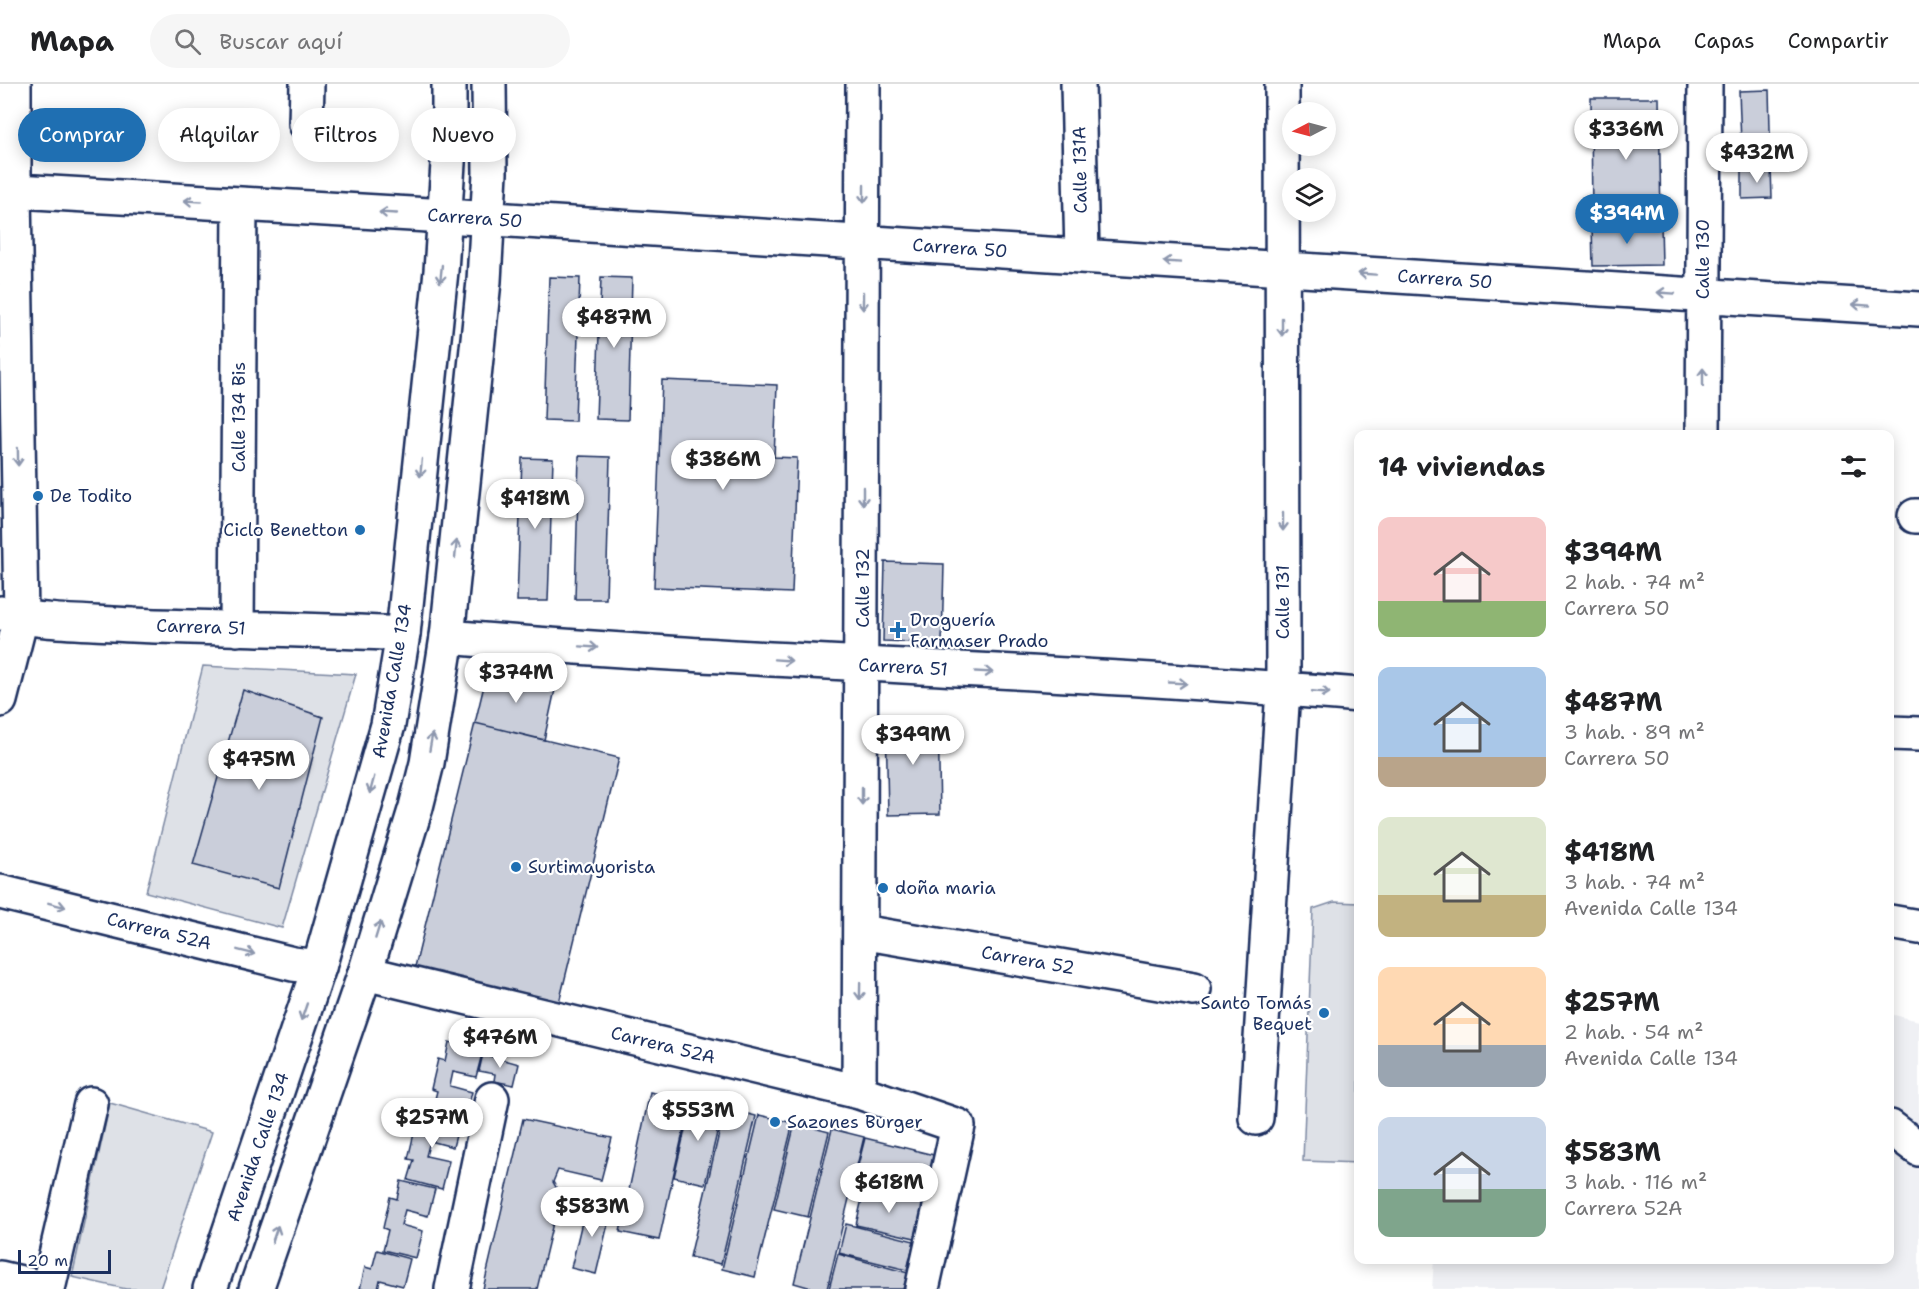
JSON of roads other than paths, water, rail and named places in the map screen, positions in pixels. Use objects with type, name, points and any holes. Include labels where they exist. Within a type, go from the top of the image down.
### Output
[{"type":"street","points":[[0,700],[10,615],[7,191],[14,84]]},
{"type":"street","points":[[306,108],[307,84]]},
{"type":"street","name":"Avenida Calle 134","points":[[210,1289],[319,968],[388,724],[403,634],[446,216],[449,84]]},
{"type":"street","points":[[256,1289],[365,974],[416,807],[427,763],[447,637],[484,281],[488,219],[489,84]]},
{"type":"street","name":"Calle 132","points":[[860,1092],[863,84]]},
{"type":"street","name":"Calle 131A","points":[[1078,84],[1082,256]]},
{"type":"street","name":"Calle 131","points":[[1256,1118],[1283,689],[1282,84]]},
{"type":"street","name":"Calle 130","points":[[1703,430],[1704,84]]},
{"type":"street","name":"Carrera 50","points":[[7,191],[446,216],[1919,309]]},
{"type":"street","name":"Calle 134 Bis","points":[[237,629],[240,204]]},
{"type":"street","name":"Carrera 51","points":[[10,615],[237,629],[403,634]]},
{"type":"street","name":"Carrera 51","points":[[447,637],[1354,695]]},
{"type":"street","points":[[1894,733],[1919,734]]},
{"type":"street","name":"Carrera 52A","points":[[0,892],[319,968]]},
{"type":"street","points":[[1894,923],[1919,927]]},
{"type":"street","name":"Carrera 52","points":[[861,932],[1194,989]]},
{"type":"street","name":"Carrera 52A","points":[[365,974],[860,1092],[958,1126],[922,1289]]},
{"type":"street","points":[[452,1289],[492,1099]]},
{"type":"street","points":[[0,1278],[48,1289],[91,1104]]},
{"type":"street","points":[[1894,1130],[1919,1149]]},
{"type":"place","name":"De Todito","points":[[38,496]]},
{"type":"place","name":"Ciclo Benetton","points":[[360,530]]},
{"type":"place","name":"Droguería Farmaser Prado","points":[[898,630]]},
{"type":"place","name":"Surtimayorista","points":[[516,867]]},
{"type":"place","name":"doña maria","points":[[883,888]]},
{"type":"place","name":"Santo Tomás Bequet","points":[[1324,1013]]},
{"type":"place","name":"Sazones Burger","points":[[775,1122]]}]
